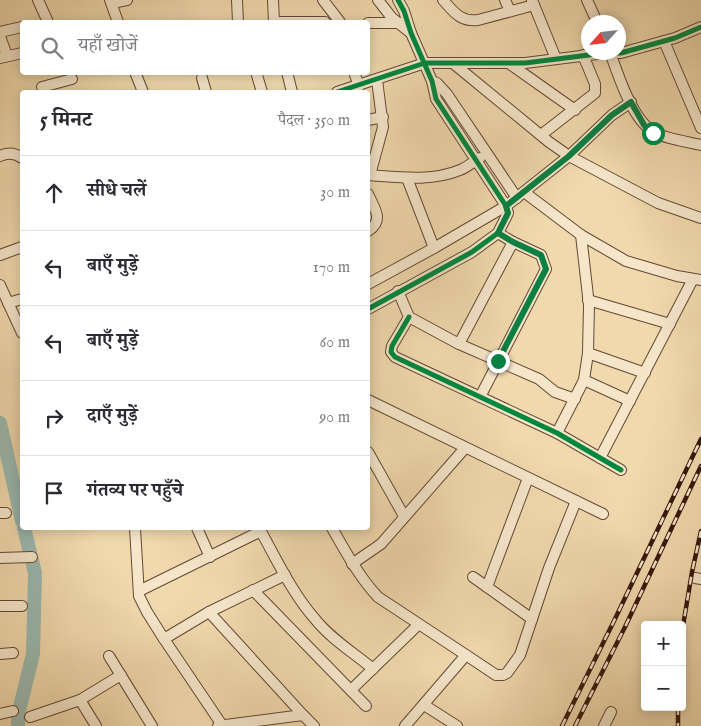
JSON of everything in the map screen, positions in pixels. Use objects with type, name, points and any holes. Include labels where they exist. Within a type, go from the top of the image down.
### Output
[{"type":"street","points":[[38,0],[43,20]]},
{"type":"street","points":[[117,20],[111,2],[127,0]]},
{"type":"street","points":[[238,0],[238,20]]},
{"type":"street","points":[[273,0],[274,20]]},
{"type":"street","points":[[323,0],[338,20]]},
{"type":"street","points":[[378,0],[392,18],[411,33]]},
{"type":"street","points":[[370,308],[455,263],[498,233],[508,213],[506,206],[436,99],[432,81],[398,0]]},
{"type":"street","points":[[443,0],[455,14],[470,21],[510,11],[533,2],[556,59]]},
{"type":"street","points":[[505,0],[510,11]]},
{"type":"street","points":[[587,0],[594,15]]},
{"type":"street","points":[[370,23],[399,23]]},
{"type":"street","points":[[0,32],[20,27]]},
{"type":"street","points":[[626,52],[664,41],[701,27]]},
{"type":"street","points":[[0,36],[4,57],[20,53]]},
{"type":"street","points":[[664,41],[697,108],[701,128]]},
{"type":"street","points":[[344,90],[425,63],[510,64],[581,55]]},
{"type":"street","points":[[541,136],[591,97],[596,89],[585,60]]},
{"type":"street","points":[[613,60],[624,89],[644,125],[653,133],[701,146]]},
{"type":"street","points":[[454,64],[541,136],[569,156],[658,203],[701,218]]},
{"type":"street","points":[[510,64],[575,110]]},
{"type":"street","points":[[136,75],[142,90]]},
{"type":"street","points":[[257,75],[261,90]]},
{"type":"street","points":[[288,75],[292,90]]},
{"type":"street","points":[[355,75],[359,86]]},
{"type":"street","points":[[202,78],[205,90]]},
{"type":"street","points":[[42,87],[73,80]]},
{"type":"street","points":[[370,172],[383,127],[377,80]]},
{"type":"street","points":[[432,81],[437,83],[447,94],[487,154],[520,195],[581,235],[626,260],[676,276],[697,280],[670,324],[600,458]]},
{"type":"street","points":[[370,283],[506,206],[569,156],[612,115],[631,102]]},
{"type":"street","points":[[370,120],[382,117]]},
{"type":"street","points":[[0,156],[6,153],[20,156]]},
{"type":"street","points":[[370,175],[407,178],[439,176],[460,170],[487,154]]},
{"type":"street","points":[[407,178],[434,248]]},
{"type":"street","points":[[370,198],[377,214],[377,222],[370,230]]},
{"type":"street","points":[[480,397],[546,269],[541,255],[498,233]]},
{"type":"street","points":[[557,434],[584,380],[588,353],[588,300],[581,235]]},
{"type":"street","points":[[459,344],[513,242]]},
{"type":"street","points":[[0,255],[20,248]]},
{"type":"street","points":[[0,285],[20,329]]},
{"type":"street","points":[[398,292],[409,317],[459,344],[539,379],[555,392],[574,399]]},
{"type":"street","points":[[8,303],[20,300]]},
{"type":"street","points":[[588,300],[670,324]]},
{"type":"street","points":[[409,317],[392,346],[391,352],[395,357],[557,434],[621,470]]},
{"type":"street","points":[[588,353],[645,373]]},
{"type":"street","points":[[584,380],[630,401]]},
{"type":"street","points":[[370,401],[603,514]]},
{"type":"street","points":[[352,564],[381,544],[464,448]]},
{"type":"street","points":[[370,456],[404,516]]},
{"type":"street","points":[[486,586],[528,478]]},
{"type":"street","points":[[333,530],[352,564],[367,586],[378,597],[418,625],[496,674],[503,675],[507,673],[520,655],[549,568],[576,501]]},
{"type":"street","points":[[135,530],[139,592],[147,612],[220,726],[303,715]]},
{"type":"street","points":[[198,530],[210,556]]},
{"type":"street","points":[[139,592],[260,530],[284,574],[314,619],[373,669]]},
{"type":"street","points":[[0,558],[32,557]]},
{"type":"street","points":[[164,638],[209,612],[284,574]]},
{"type":"street","points":[[473,577],[532,619]]},
{"type":"street","points":[[253,590],[366,706]]},
{"type":"street","points":[[0,606],[22,606]]},
{"type":"street","points":[[209,612],[314,726]]},
{"type":"street","points":[[350,690],[418,625]]},
{"type":"street","points":[[0,654],[13,653]]},
{"type":"street","points":[[405,726],[466,655]]},
{"type":"street","points":[[109,656],[152,726]]},
{"type":"street","points":[[30,717],[80,700],[121,675]]},
{"type":"street","points":[[80,700],[96,726]]},
{"type":"street","points":[[424,705],[457,726]]},
{"type":"street","points":[[0,714],[13,711]]},
{"type":"street","points":[[604,726],[611,712]]},
{"type":"waterway","points":[[0,423],[20,512]]},
{"type":"waterway","points":[[18,726],[18,715],[33,654],[35,573],[24,530]]},
{"type":"railway","points":[[562,726],[701,439]]},
{"type":"railway","points":[[575,726],[625,627],[701,466]]},
{"type":"railway","points":[[684,621],[701,531]]},
{"type":"railway","points":[[678,711],[678,726]]},
{"type":"cycle path","points":[[370,308],[472,252],[498,233],[508,213],[506,206],[436,99],[432,81],[398,0]]},
{"type":"cycle path","points":[[343,90],[425,63],[525,63],[605,53],[621,53],[675,38],[701,27]]},
{"type":"cycle path","points":[[409,317],[392,346],[391,352],[395,357],[557,433],[621,470]]},
{"type":"route","points":[[498,361],[546,269],[541,255],[498,233],[508,213],[506,206],[569,156],[612,115],[631,102],[644,125],[653,133]]}]
